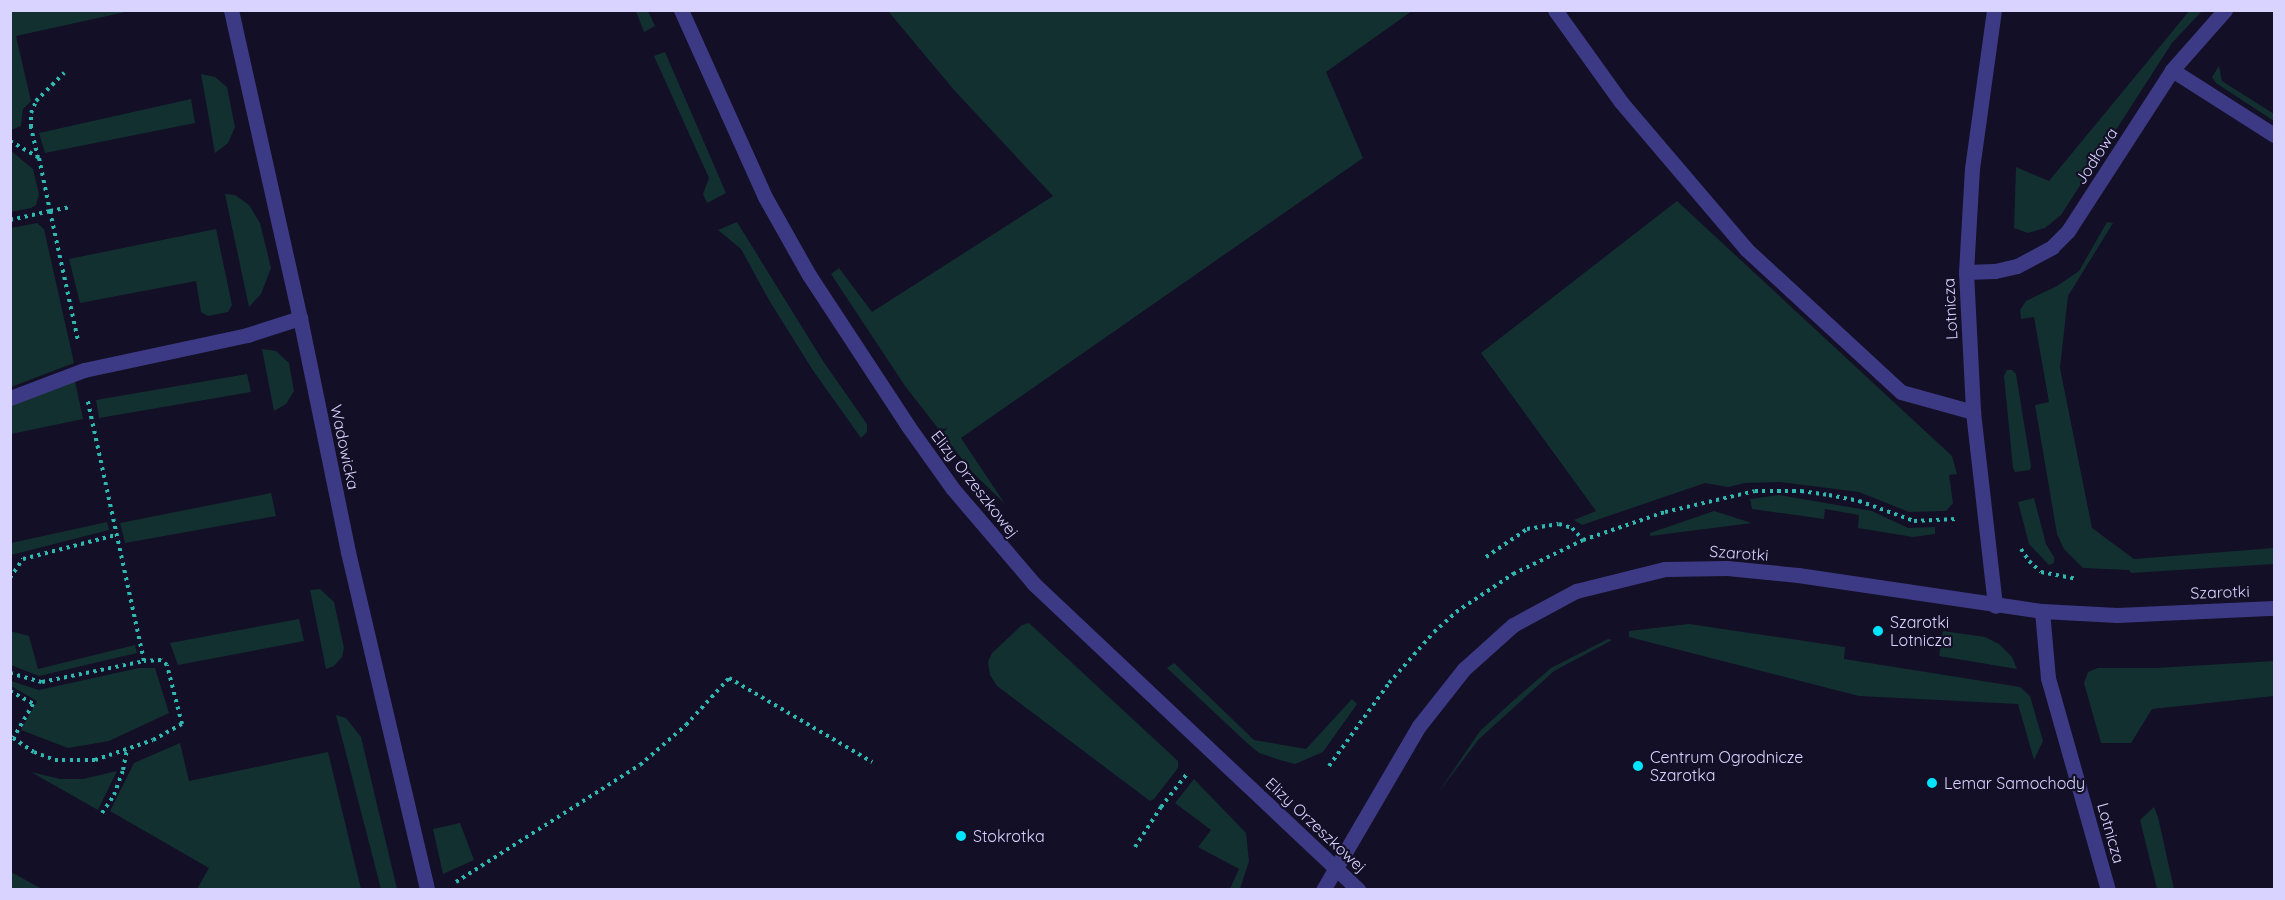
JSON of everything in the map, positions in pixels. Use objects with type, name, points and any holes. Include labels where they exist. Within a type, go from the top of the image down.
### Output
[{"type":"street","name":"Wadowicka","points":[[231,10],[300,318],[348,552],[427,890]]},
{"type":"street","name":"Elizy Orzeszkowej","points":[[681,10],[765,197],[809,275],[902,417],[954,489],[1034,584],[1359,890]]},
{"type":"street","points":[[1555,10],[1621,102],[1746,249],[1901,392],[1973,412]]},
{"type":"street","name":"Lotnicza","points":[[1994,10],[1972,168],[1966,272],[1973,412],[1995,606]]},
{"type":"street","name":"Jodłowa","points":[[1966,272],[1995,271],[2017,266],[2052,247],[2068,231],[2172,70],[2225,10]]},
{"type":"street","points":[[2172,70],[2274,135]]},
{"type":"street","points":[[10,398],[84,370],[248,335],[300,318]]},
{"type":"street","name":"Szarotki","points":[[1323,890],[1419,726],[1464,669],[1513,625],[1576,591],[1665,569],[1727,568],[1798,575],[1995,606],[2042,611],[2117,615],[2274,608]]},
{"type":"street","name":"Lotnicza","points":[[2042,611],[2048,678],[2108,890]]},
{"type":"path","points":[[64,73],[36,101],[31,113],[31,127],[84,370],[90,417],[144,662]]},
{"type":"path","points":[[10,141],[39,159]]},
{"type":"path","points":[[10,220],[71,207]]},
{"type":"path","points":[[1718,501],[1755,491],[1801,491],[1859,501],[1914,521],[1986,514]]},
{"type":"path","points":[[1486,557],[1527,529],[1559,524],[1572,528],[1582,540]]},
{"type":"path","points":[[10,578],[23,559],[117,535]]},
{"type":"path","points":[[10,673],[42,682],[161,660],[167,665],[182,724],[127,750],[95,760],[55,760],[34,752],[13,738],[33,704],[10,691]]},
{"type":"path","points":[[454,883],[640,765],[686,725],[729,678],[872,762]]},
{"type":"path","points":[[102,813],[114,795],[127,750]]},
{"type":"path","points":[[1135,848],[1161,807],[1186,775]]},
{"type":"green space","points":[[11,10],[130,11],[16,36],[31,101],[23,109],[21,126],[11,130]]},
{"type":"green space","points":[[2190,10],[2202,11],[2172,43],[2061,215],[2045,228],[2028,233],[2014,228],[2016,167],[2049,181]]},
{"type":"green space","points":[[636,11],[648,11],[655,26],[644,32]]},
{"type":"green space","points":[[888,11],[1412,11],[1326,72],[1363,158],[961,438],[1005,504],[973,473],[905,386],[831,274],[839,268],[872,312],[1053,196],[954,90]]},
{"type":"green space","points":[[665,52],[726,193],[707,203],[703,194],[709,178],[654,56]]},
{"type":"green space","points":[[2219,66],[2222,81],[2274,114],[2274,121],[2216,83],[2212,77]]},
{"type":"green space","points":[[201,74],[215,77],[227,87],[235,127],[228,143],[215,153]]},
{"type":"green space","points":[[191,99],[195,123],[45,153],[39,133]]},
{"type":"green space","points":[[10,150],[33,169],[39,194],[36,205],[11,212]]},
{"type":"green space","points":[[225,194],[235,195],[249,205],[260,223],[271,268],[261,294],[249,307]]},
{"type":"green space","points":[[1677,201],[1952,456],[1957,474],[1949,475],[1953,503],[1946,511],[1909,512],[1859,492],[1780,482],[1745,483],[1728,487],[1705,483],[1582,525],[1574,520],[1596,511],[1481,353]]},
{"type":"green space","points":[[737,222],[823,361],[867,424],[867,432],[861,438],[812,369],[769,300],[741,249],[718,230]]},
{"type":"green space","points":[[2107,222],[2113,223],[2068,296],[2060,368],[2092,528],[2134,559],[2274,548],[2274,564],[2131,573],[2129,570],[2083,568],[2064,549],[2057,534],[2035,405],[2049,402],[2034,317],[2021,319],[2020,310],[2026,301],[2057,286],[2079,271]]},
{"type":"green space","points":[[37,223],[44,229],[74,363],[11,387],[11,228]]},
{"type":"green space","points":[[216,229],[232,305],[228,312],[208,316],[201,312],[196,281],[80,303],[69,259]]},
{"type":"green space","points":[[262,349],[276,351],[289,363],[294,391],[286,404],[274,411]]},
{"type":"green space","points":[[2007,370],[2012,370],[2016,374],[2030,470],[2015,472],[2013,468],[2004,376]]},
{"type":"green space","points":[[247,374],[251,392],[99,418],[96,400]]},
{"type":"green space","points":[[75,381],[83,419],[11,434],[11,405]]},
{"type":"green space","points":[[271,493],[276,516],[125,543],[120,523]]},
{"type":"green space","points":[[1779,495],[1872,511],[1908,528],[1935,527],[1935,534],[1913,537],[1858,528],[1859,515],[1825,509],[1824,519],[1752,509],[1750,499]]},
{"type":"green space","points":[[2034,498],[2046,544],[2054,557],[2054,563],[2049,565],[2029,544],[2018,502]]},
{"type":"green space","points":[[1714,511],[1752,523],[1650,536],[1650,533]]},
{"type":"green space","points":[[107,522],[109,530],[11,555],[11,543]]},
{"type":"green space","points":[[320,589],[334,602],[344,648],[342,657],[334,666],[326,669],[310,590]]},
{"type":"green space","points":[[299,619],[304,641],[178,665],[170,643]]},
{"type":"green space","points":[[1029,623],[1178,761],[1178,768],[1154,799],[1150,801],[997,686],[990,675],[988,662],[992,653],[1022,625]]},
{"type":"green space","points":[[1689,624],[1845,647],[1844,659],[2020,687],[2030,696],[2043,741],[2034,760],[2018,704],[1859,696],[1629,637],[1629,631]]},
{"type":"green space","points":[[10,631],[29,636],[38,669],[135,645],[137,653],[39,676],[11,665]]},
{"type":"green space","points":[[1943,631],[1985,637],[1999,644],[2012,657],[2017,669],[1939,656]]},
{"type":"green space","points":[[1608,639],[1612,640],[1554,671],[1479,739],[1438,793],[1480,731],[1514,700],[1551,668]]},
{"type":"green space","points":[[2274,661],[2274,696],[2152,709],[2131,743],[2101,743],[2084,683],[2088,672],[2098,668],[2155,668]]},
{"type":"green space","points":[[1174,663],[1254,740],[1306,749],[1352,699],[1357,704],[1323,752],[1295,764],[1259,753],[1247,743],[1167,668]]},
{"type":"green space","points":[[139,668],[155,668],[169,713],[109,741],[68,748],[21,730],[37,701],[11,686],[11,681],[39,690]]},
{"type":"green space","points":[[336,715],[346,718],[361,737],[397,889],[381,889]]},
{"type":"green space","points":[[180,743],[189,781],[328,752],[361,889],[197,889],[209,868],[110,811],[134,763]]},
{"type":"green space","points":[[117,771],[98,810],[31,772],[60,779],[83,779]]},
{"type":"green space","points":[[1194,779],[1246,833],[1249,861],[1240,889],[1230,889],[1239,869],[1198,847],[1211,830],[1175,803]]},
{"type":"green space","points":[[2154,807],[2174,889],[2157,889],[2140,820]]},
{"type":"green space","points":[[460,823],[474,860],[443,874],[433,829]]},
{"type":"green space","points":[[11,872],[42,889],[11,889]]},
{"type":"place","name":"Szarotki Lotnicza","points":[[1878,631]]},
{"type":"place","name":"Centrum Ogrodnicze Szarotka","points":[[1638,766]]},
{"type":"place","name":"Lemar Samochody","points":[[1932,783]]},
{"type":"place","name":"Stokrotka","points":[[961,836]]}]
